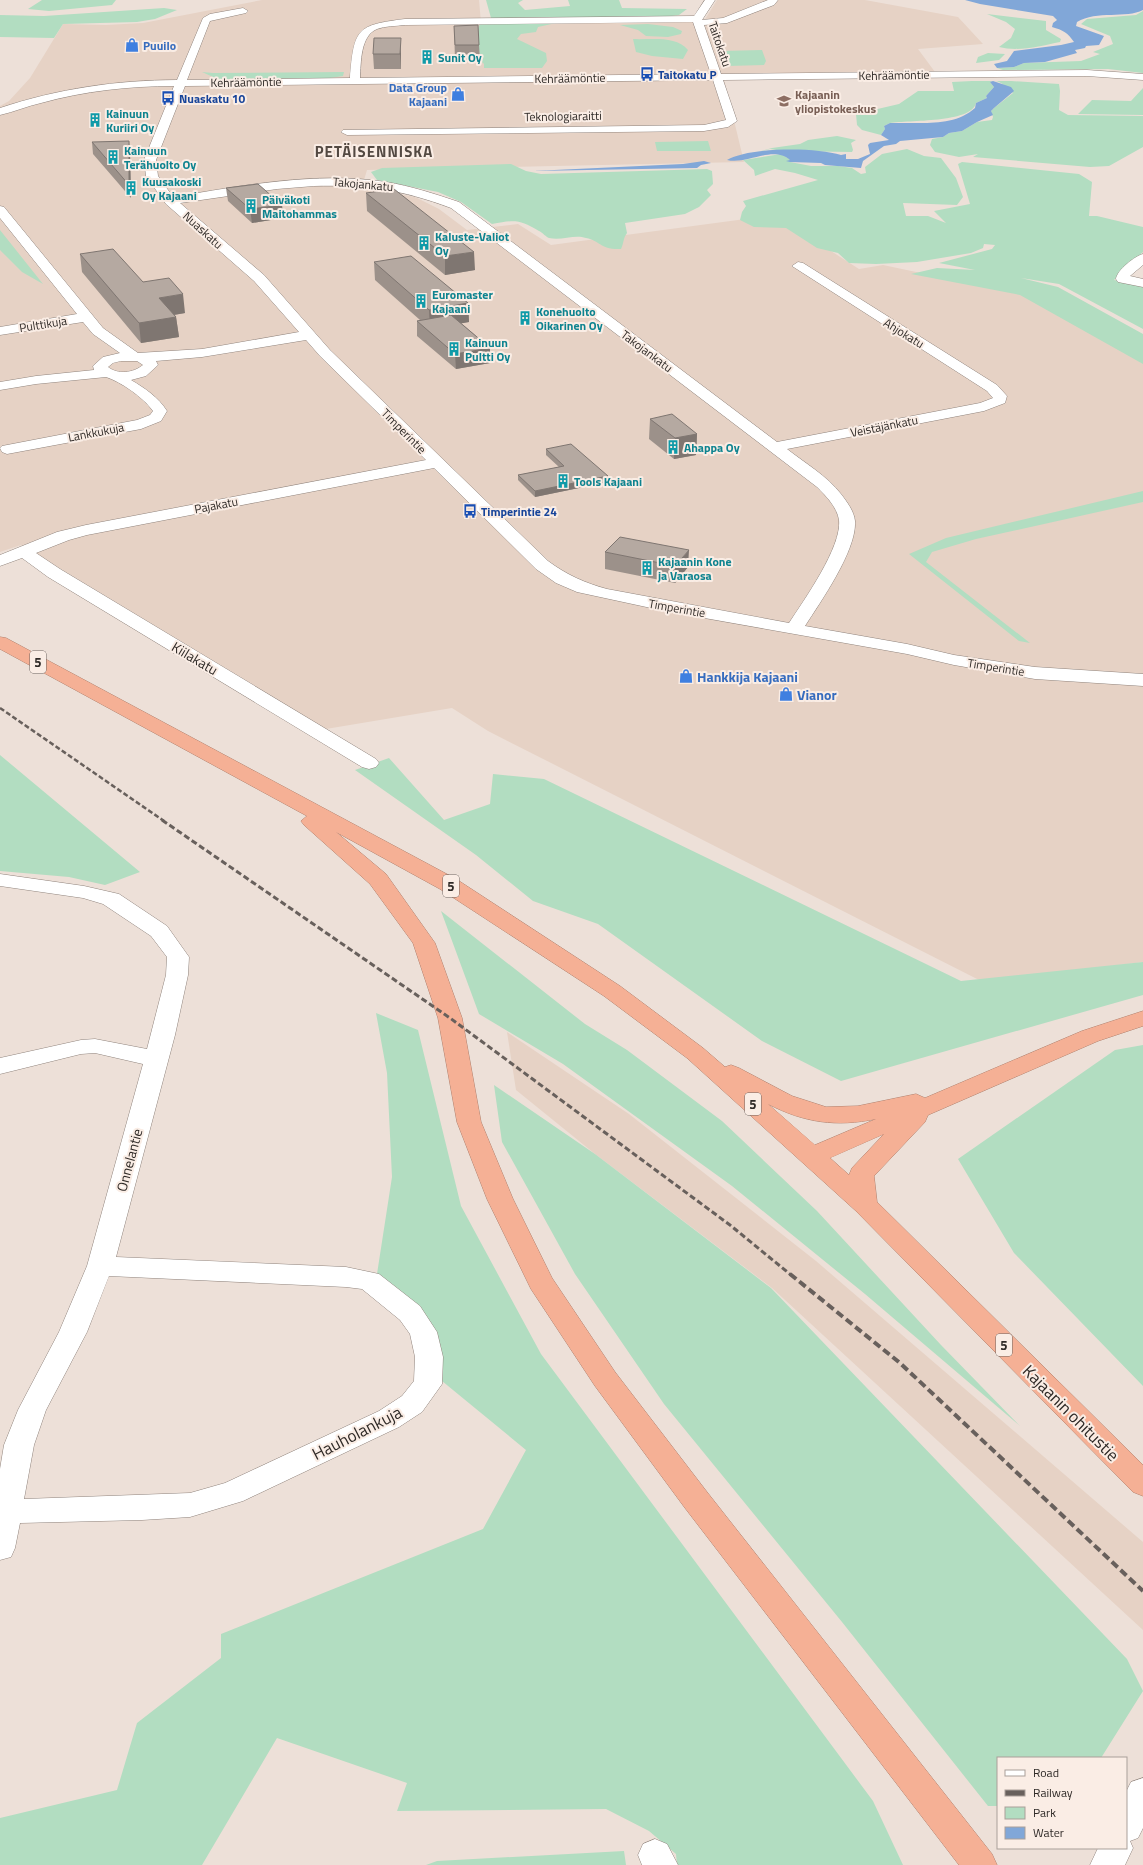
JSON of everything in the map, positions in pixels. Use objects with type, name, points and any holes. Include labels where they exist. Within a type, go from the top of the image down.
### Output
[{"type":"highway","name":"5","points":[[0,642],[282,796],[448,884],[612,991],[695,1053],[812,1156],[865,1206]]},
{"type":"highway","points":[[282,796],[378,880],[424,943],[450,1018],[468,1122],[500,1199],[540,1282],[605,1379],[696,1500],[980,1865]]},
{"type":"highway","points":[[812,1156],[1090,1036],[1143,1018]]},
{"type":"highway","points":[[695,1053],[780,1100],[808,1112],[840,1116],[952,1096]]},
{"type":"highway","points":[[865,1206],[861,1174],[922,1109]]},
{"type":"highway","name":"Kajaanin ohitustie","points":[[865,1206],[1143,1484]]},
{"type":"highway","points":[[870,1723],[960,1865]]},
{"type":"street","points":[[356,81],[361,39],[366,32],[385,25],[405,22],[724,21],[771,3],[773,0]]},
{"type":"street","name":"Taitokatu","points":[[711,4],[701,12],[698,21],[714,73],[718,77]]},
{"type":"street","name":"Nuaskatu","points":[[243,11],[210,17],[206,20],[150,160],[152,176],[170,201],[259,278],[308,335]]},
{"type":"street","name":"Kehräämöntie","points":[[0,112],[40,99],[82,90],[118,86],[181,83],[1087,73],[1143,77]]},
{"type":"street","name":"Teknologiaraitti","points":[[347,132],[717,127],[732,121],[718,77]]},
{"type":"street","name":"Takojankatu","points":[[170,201],[269,186],[326,181],[394,186],[436,196],[455,205],[823,484],[834,495],[842,508],[847,521],[846,536],[833,563],[794,629]]},
{"type":"street","points":[[0,210],[98,331],[143,364]]},
{"type":"street","points":[[1143,258],[1122,275],[1123,279],[1143,283]]},
{"type":"street","name":"Ahjokatu","points":[[798,266],[992,388],[1000,396],[1000,400],[994,403]]},
{"type":"street","name":"Pulttikuja","points":[[0,331],[86,317]]},
{"type":"street","points":[[98,331],[108,368]]},
{"type":"street","points":[[0,386],[108,368],[121,357],[143,364],[308,335]]},
{"type":"street","name":"Timperintie","points":[[308,335],[436,463],[542,565],[562,579],[606,594],[906,649],[954,660],[1035,673],[1143,680]]},
{"type":"street","name":"Lankkukuja","points":[[143,364],[147,395]]},
{"type":"street","name":"Lankkukuja","points":[[8,448],[146,422],[156,418],[160,411],[147,395],[130,386],[108,368]]},
{"type":"street","name":"Veistäjänkatu","points":[[774,447],[994,403]]},
{"type":"street","name":"Pajakatu","points":[[0,561],[63,536],[86,530],[436,463]]},
{"type":"street","name":"Kiilakatu","points":[[23,551],[54,573],[369,763]]},
{"type":"street","name":"Onnelantie","points":[[0,880],[84,892],[111,899],[139,916],[159,931],[169,942],[178,957],[177,975],[100,1266],[73,1332],[32,1410],[19,1445],[0,1548]]},
{"type":"street","points":[[0,1066],[81,1047],[95,1046],[138,1056],[156,1057]]},
{"type":"street","name":"Hauholankuja","points":[[7,1511],[142,1508],[190,1505],[233,1493],[389,1419],[412,1404],[428,1384],[429,1357],[423,1332],[410,1313],[370,1281],[346,1277],[100,1266]]},
{"type":"street","points":[[1127,1825],[1143,1793]]},
{"type":"street","points":[[1107,1865],[1115,1849]]},
{"type":"shaded area","points":[[262,0],[479,0],[481,23],[704,21],[717,0],[865,0],[958,17],[983,44],[918,49],[938,76],[724,79],[744,162],[367,170],[362,187],[415,197],[439,209],[467,230],[518,224],[551,245],[775,215],[859,269],[883,265],[1025,295],[1143,362],[1143,962],[983,982],[488,731],[452,708],[326,729],[21,545],[0,552],[0,106],[9,101],[30,78],[63,24],[106,25],[143,23]]},
{"type":"shaded area","points":[[507,1032],[629,1114],[816,1261],[1143,1542],[1143,1630],[772,1288],[595,1154],[516,1090]]},
{"type":"green space","points":[[42,0],[116,0],[112,5],[49,11],[28,9]]},
{"type":"green space","points":[[486,0],[523,0],[518,3],[525,10],[570,6],[568,0],[619,0],[622,8],[687,9],[679,15],[665,17],[491,18]]},
{"type":"green space","points":[[164,8],[177,10],[155,19],[137,22],[63,24],[54,38],[0,37],[0,15],[44,16]]},
{"type":"green space","points":[[1143,11],[1143,73],[1108,69],[1003,70],[997,68],[1014,67],[1024,63],[1081,61],[1100,54],[1093,52],[1113,44],[1110,36],[1081,24],[1087,19],[1136,15]]},
{"type":"green space","points":[[987,14],[1046,21],[1046,30],[1061,39],[1060,42],[1022,49],[999,47],[1011,38],[1015,29],[1006,22]]},
{"type":"green space","points":[[556,23],[538,27],[536,32],[521,34],[517,39],[546,53],[547,61],[542,68],[484,68],[484,64],[480,60],[478,40],[475,35],[480,24]]},
{"type":"green space","points":[[648,24],[673,27],[682,31],[681,34],[668,37],[646,36],[638,30],[620,25]]},
{"type":"green space","points":[[633,39],[670,40],[683,45],[688,50],[683,59],[652,56],[636,52]]},
{"type":"green space","points":[[762,50],[766,61],[764,65],[728,66],[721,51]]},
{"type":"green space","points":[[988,53],[1005,54],[999,60],[976,63],[978,57]]},
{"type":"green space","points":[[202,72],[344,72],[343,76],[330,78],[214,80],[213,77]]},
{"type":"green space","points":[[993,81],[990,82],[994,87],[986,96],[987,98],[976,103],[972,109],[963,114],[938,119],[890,123],[884,126],[885,129],[881,135],[862,130],[857,125],[856,114],[899,104],[918,91],[954,91],[952,82]]},
{"type":"green space","points":[[996,81],[1059,84],[1059,110],[1068,115],[1143,116],[1143,147],[1109,166],[1090,167],[973,157],[978,154],[959,157],[935,152],[930,145],[932,139],[943,137],[949,133],[962,131],[977,122],[992,120],[993,117],[991,111],[1013,93]]},
{"type":"green space","points":[[1143,88],[1143,115],[1078,114],[1092,100],[1131,101]]},
{"type":"green space","points":[[837,136],[856,140],[851,143],[853,150],[852,152],[783,151],[770,149],[742,156],[772,148],[800,144],[808,140]]},
{"type":"green space","points":[[708,141],[711,151],[657,151],[655,142]]},
{"type":"green space","points":[[907,149],[924,156],[941,158],[956,178],[963,197],[957,205],[903,203],[906,216],[928,216],[946,223],[934,211],[970,204],[958,164],[962,162],[1079,174],[1092,182],[1089,216],[1097,216],[1143,227],[1143,252],[1114,280],[1143,285],[1143,329],[1059,284],[1021,278],[1058,287],[1143,334],[1143,364],[1020,295],[911,274],[937,268],[975,270],[939,263],[992,249],[995,245],[984,244],[983,248],[971,253],[917,262],[876,264],[849,263],[838,253],[817,248],[786,228],[754,227],[740,220],[742,212],[746,206],[743,201],[818,180],[775,169],[755,176],[754,170],[743,160],[781,154],[791,160],[790,162],[811,166],[838,166],[852,168],[861,174],[866,173],[865,167],[882,154]]},
{"type":"green space","points":[[511,164],[526,171],[541,174],[707,169],[712,171],[713,184],[707,190],[711,195],[699,207],[685,214],[625,223],[627,233],[622,247],[621,249],[614,249],[605,247],[591,239],[581,237],[559,239],[549,238],[521,222],[512,221],[492,224],[461,202],[438,192],[377,180],[371,172],[382,168]]},
{"type":"green space","points":[[0,230],[43,284],[22,272],[0,250]]},
{"type":"green space","points":[[1143,491],[1143,502],[976,539],[932,552],[926,562],[1030,643],[1019,641],[909,554],[946,538]]},
{"type":"green space","points":[[0,755],[140,872],[105,885],[69,877],[0,871]]},
{"type":"green space","points":[[389,758],[444,820],[490,804],[493,774],[544,779],[961,981],[1143,962],[1143,995],[841,1081],[762,1041],[598,924],[533,901],[476,855],[355,770]]},
{"type":"green space","points":[[441,911],[585,1024],[627,1050],[722,1121],[817,1211],[941,1345],[1020,1426],[865,1294],[732,1186],[563,1064],[479,1014]]},
{"type":"green space","points":[[376,1013],[418,1030],[461,1206],[541,1354],[873,1801],[903,1865],[677,1865],[676,1854],[649,1831],[606,1809],[397,1811],[407,1783],[277,1738],[202,1865],[0,1865],[0,1818],[117,1790],[137,1723],[221,1658],[221,1634],[483,1529],[526,1450],[442,1381],[439,1347],[377,1274],[392,1177],[387,1073]]},
{"type":"green space","points":[[1143,1045],[1143,1386],[1014,1253],[958,1159],[1115,1050]]},
{"type":"green space","points":[[494,1085],[595,1154],[771,1288],[1127,1659],[1143,1691],[1102,1757],[997,1757],[997,1806],[988,1806],[842,1622],[664,1404],[575,1274],[502,1142]]},
{"type":"green space","points":[[624,1851],[626,1865],[426,1865],[437,1861]]},
{"type":"water","points":[[965,0],[1143,0],[1143,10],[1128,14],[1093,16],[1077,22],[1076,26],[1104,36],[1099,45],[1086,46],[1085,48],[1075,50],[1077,53],[1045,62],[1024,63],[1014,67],[997,68],[994,64],[1007,61],[1014,51],[1074,42],[1065,32],[1052,27],[1053,23],[1057,20],[1053,16],[980,4]]},
{"type":"water","points":[[993,81],[1011,87],[1014,91],[991,111],[993,115],[962,131],[949,133],[943,137],[900,141],[896,144],[884,146],[863,161],[861,168],[825,165],[821,163],[790,162],[786,161],[790,160],[783,156],[776,154],[735,161],[727,160],[751,153],[783,150],[830,152],[841,155],[846,154],[846,159],[858,159],[870,154],[868,145],[870,143],[889,140],[881,135],[885,129],[884,126],[890,123],[935,123],[956,119],[975,108],[976,103],[987,98],[986,96],[994,87],[990,82]]},
{"type":"water","points":[[704,161],[711,163],[701,165],[697,168],[533,171],[683,164]]},
{"type":"building","points":[[478,25],[479,45],[455,45],[454,26]]},
{"type":"building","points":[[374,38],[401,38],[400,54],[373,54]]},
{"type":"building","points":[[129,141],[129,185],[92,142]]},
{"type":"building","points":[[258,184],[282,205],[250,209],[226,188]]},
{"type":"building","points":[[394,189],[474,252],[445,256],[366,193]]},
{"type":"building","points":[[113,249],[143,282],[169,278],[183,294],[159,298],[176,317],[139,323],[80,254]]},
{"type":"building","points":[[411,256],[468,303],[429,310],[374,262]]},
{"type":"building","points":[[451,315],[490,348],[455,354],[417,321]]},
{"type":"building","points":[[672,414],[697,434],[675,438],[650,419]]},
{"type":"building","points":[[571,444],[608,476],[535,491],[518,475],[564,466],[546,449]]},
{"type":"building","points":[[620,537],[689,550],[675,566],[605,552]]},
{"type":"railway","points":[[0,708],[164,821]]},
{"type":"railway","points":[[162,820],[450,1018],[730,1225],[791,1275]]},
{"type":"railway","points":[[790,1274],[900,1363],[1143,1591]]},
{"type":"place","name":"Puuilo","points":[[132,45]]},
{"type":"place","name":"Sunit Oy","points":[[427,57]]},
{"type":"place","name":"Taitokatu P","points":[[647,74]]},
{"type":"place","name":"Data Group Kajaani","points":[[458,94]]},
{"type":"place","name":"Nuaskatu 10","points":[[168,98]]},
{"type":"place","name":"Kajaanin yliopistokeskus","points":[[784,101]]},
{"type":"place","name":"Kainuun Kuriiri Oy","points":[[95,120]]},
{"type":"place","name":"Kainuun Terähuolto Oy","points":[[113,157]]},
{"type":"place","name":"Kuusakoski Oy Kajaani","points":[[131,188]]},
{"type":"place","name":"Päiväkoti Maitohammas","points":[[251,206]]},
{"type":"place","name":"Kaluste-Valiot Oy","points":[[424,243]]},
{"type":"place","name":"Euromaster Kajaani","points":[[421,301]]},
{"type":"place","name":"Konehuolto Oikarinen Oy","points":[[525,318]]},
{"type":"place","name":"Kainuun Pultti Oy","points":[[454,349]]},
{"type":"place","name":"Ahappa Oy","points":[[673,447]]},
{"type":"place","name":"Tools Kajaani","points":[[563,481]]},
{"type":"place","name":"Timperintie 24","points":[[470,511]]},
{"type":"place","name":"Kajaanin Kone ja Varaosa","points":[[647,568]]},
{"type":"place","name":"Hankkija Kajaani","points":[[686,676]]},
{"type":"place","name":"Vianor","points":[[786,694]]},
{"type":"district","name":"PETÄISENNISKA","points":[[374,151]]}]
